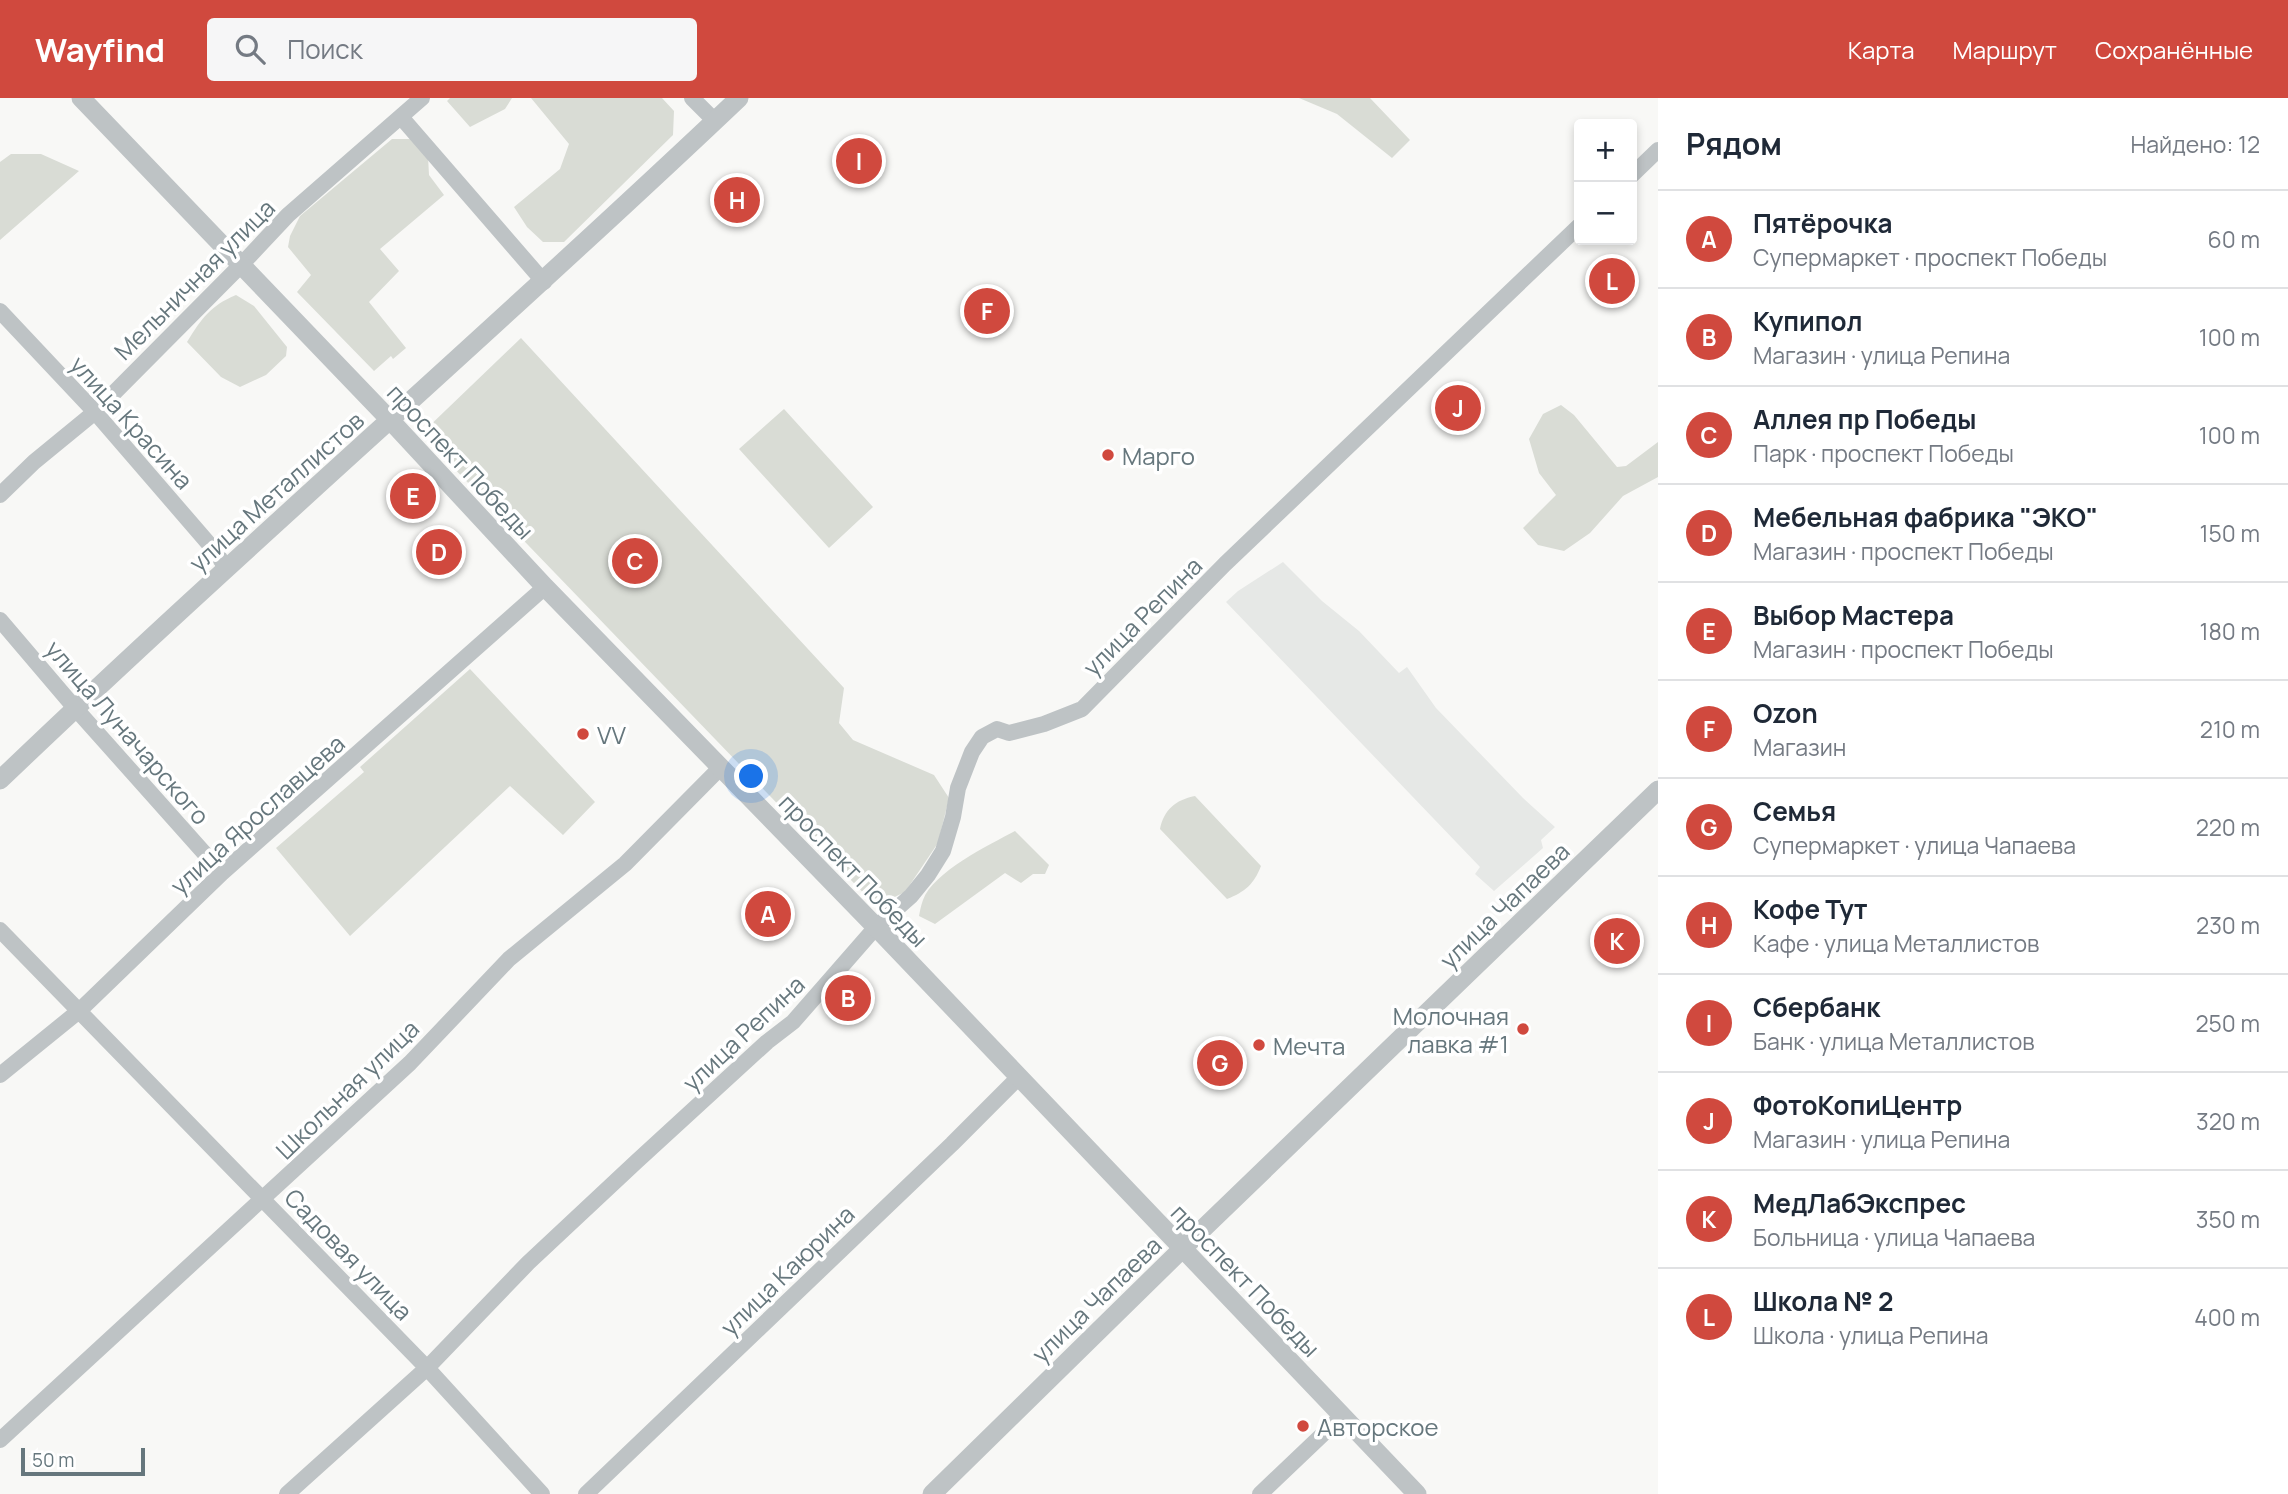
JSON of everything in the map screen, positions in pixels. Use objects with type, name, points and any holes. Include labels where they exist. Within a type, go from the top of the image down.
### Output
[{"type":"street","name":"проспект Победы","points":[[81,98],[391,421],[545,587],[876,927],[1417,1494]]},
{"type":"street","name":"Мельничная улица","points":[[0,495],[34,462],[94,412],[288,215],[422,98]]},
{"type":"street","points":[[692,98],[714,120]]},
{"type":"street","name":"улица Металлистов","points":[[0,780],[226,568],[544,282],[739,98]]},
{"type":"street","points":[[401,117],[544,282]]},
{"type":"street","points":[[1637,171],[1658,150]]},
{"type":"street","name":"улица Репина","points":[[287,1494],[427,1368],[528,1263],[767,1042],[793,1022],[876,927],[911,896],[943,851],[958,789],[972,752],[982,737],[997,729],[1009,733],[1044,724],[1082,709],[1225,564],[1574,231]]},
{"type":"street","name":"улица Красина","points":[[0,311],[94,412],[215,551],[226,568]]},
{"type":"street","name":"улица Ярославцева","points":[[0,1076],[79,1010],[222,873],[545,587]]},
{"type":"street","name":"улица Луначарского","points":[[0,620],[222,873]]},
{"type":"street","name":"Школьная улица","points":[[0,1440],[410,1063],[509,959],[625,864],[720,767]]},
{"type":"street","name":"улица Чапаева","points":[[933,1494],[1182,1249],[1658,790]]},
{"type":"street","name":"Садовая улица","points":[[0,930],[427,1368],[542,1494]]},
{"type":"street","name":"улица Каюрина","points":[[586,1494],[1019,1077]]},
{"type":"street","points":[[1260,1494],[1342,1416]]},
{"type":"shaded area","points":[[450,98],[512,98],[505,109],[470,127],[447,101]]},
{"type":"shaded area","points":[[531,98],[662,98],[674,111],[673,135],[564,242],[543,242],[527,227],[514,207],[560,169],[569,144]]},
{"type":"shaded area","points":[[1299,98],[1370,98],[1410,140],[1392,158],[1337,114]]},
{"type":"shaded area","points":[[392,139],[413,139],[428,156],[429,175],[444,195],[380,249],[399,271],[369,302],[406,348],[393,359],[391,356],[374,371],[297,292],[311,275],[288,247],[290,236],[300,216]]},
{"type":"shaded area","points":[[11,154],[41,154],[79,171],[0,240],[0,162]]},
{"type":"shaded area","points":[[236,295],[254,306],[287,347],[286,356],[266,375],[240,387],[221,377],[187,342],[207,314]]},
{"type":"shaded area","points":[[521,338],[844,688],[839,723],[853,740],[934,775],[949,798],[938,843],[905,892],[876,906],[421,434]]},
{"type":"shaded area","points":[[1561,405],[1574,415],[1617,467],[1626,466],[1658,442],[1658,477],[1623,496],[1590,533],[1564,551],[1538,545],[1523,528],[1556,495],[1539,473],[1529,439],[1543,414]]},
{"type":"shaded area","points":[[784,409],[873,507],[829,548],[739,449]]},
{"type":"shaded area","points":[[1283,562],[1322,601],[1359,631],[1399,673],[1407,667],[1436,708],[1523,798],[1555,827],[1541,840],[1543,848],[1494,891],[1475,874],[1480,867],[1226,602],[1238,591]]},
{"type":"shaded area","points":[[470,669],[595,802],[563,835],[510,786],[350,936],[276,848],[364,772],[360,767]]},
{"type":"shaded area","points":[[1195,796],[1261,866],[1248,887],[1227,899],[1160,829],[1164,816],[1172,807]]},
{"type":"shaded area","points":[[1015,831],[1049,865],[1045,874],[1033,874],[1021,883],[1005,873],[935,924],[919,916],[923,900],[938,879],[963,860]]},
{"type":"place","name":"Сбербанк","points":[[859,161]]},
{"type":"place","name":"Кофе Тут","points":[[737,200]]},
{"type":"place","name":"Школа № 2","points":[[1612,281]]},
{"type":"place","name":"Ozon","points":[[987,311]]},
{"type":"place","name":"ФотоКопиЦентр","points":[[1458,408]]},
{"type":"place","name":"Марго","points":[[1108,455]]},
{"type":"place","name":"Выбор Мастера","points":[[413,496]]},
{"type":"place","name":"Мебельная фабрика \"ЭКО\"","points":[[439,552]]},
{"type":"place","name":"Аллея пр Победы","points":[[635,561]]},
{"type":"place","name":"VV","points":[[583,734]]},
{"type":"place","name":"Пятёрочка","points":[[768,914]]},
{"type":"place","name":"МедЛабЭкспрес","points":[[1617,941]]},
{"type":"place","name":"Купипол","points":[[848,998]]},
{"type":"place","name":"Молочная лавка #1","points":[[1523,1029]]},
{"type":"place","name":"Мечта","points":[[1259,1045]]},
{"type":"place","name":"Семья","points":[[1220,1063]]},
{"type":"place","name":"Авторское","points":[[1303,1426]]}]
